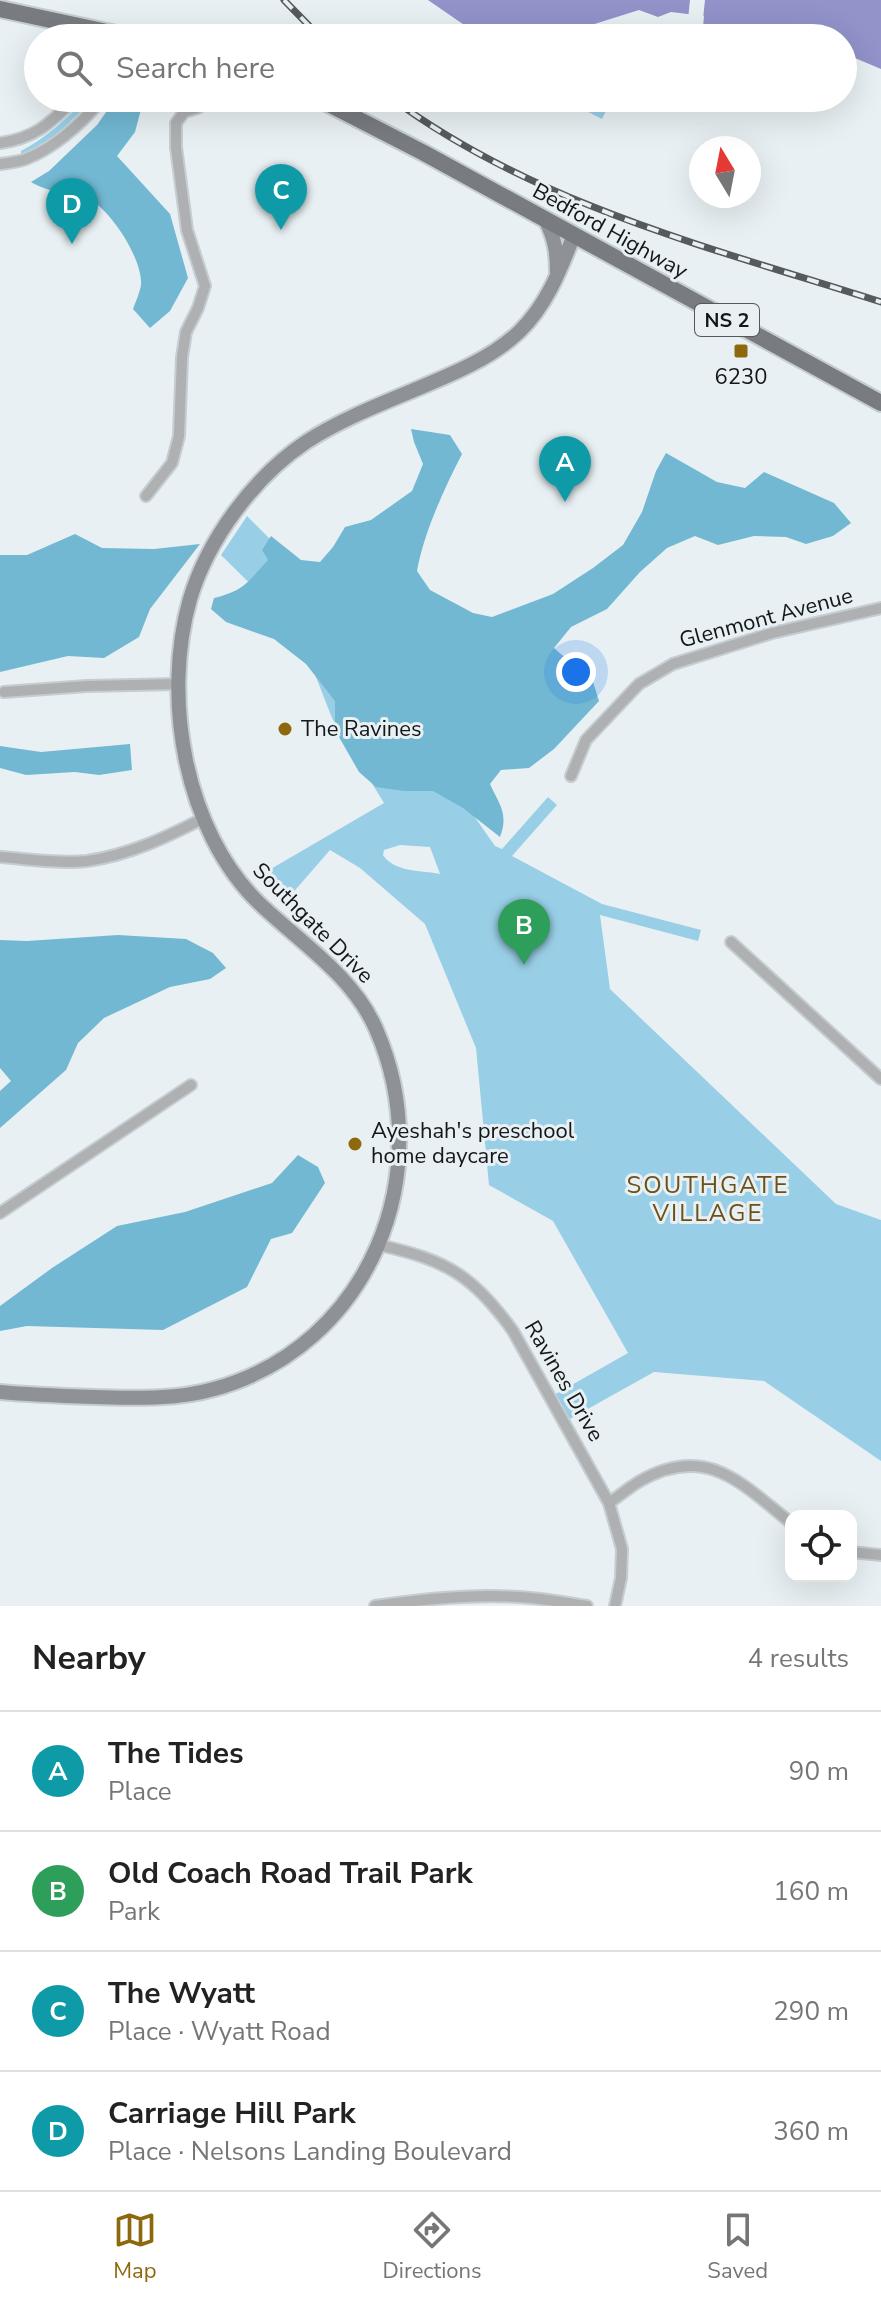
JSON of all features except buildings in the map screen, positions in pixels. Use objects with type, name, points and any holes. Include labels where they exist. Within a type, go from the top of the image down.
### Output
[{"type":"main road","points":[[0,9],[67,24]]},
{"type":"main road","name":"Bedford Highway","points":[[344,112],[881,403]]},
{"type":"street","points":[[0,143],[20,140],[38,132],[60,112]]},
{"type":"street","points":[[0,164],[24,160],[58,142],[91,112]]},
{"type":"street","points":[[146,496],[172,463],[179,436],[186,332],[205,286],[187,230],[176,147],[176,123],[184,112]]},
{"type":"street","points":[[546,221],[554,236],[557,252],[556,280]]},
{"type":"street","name":"Southgate Drive","points":[[0,1392],[149,1399],[213,1389],[270,1368],[316,1335],[352,1294],[379,1245],[393,1202],[399,1162],[397,1109],[390,1067],[368,1011],[341,978],[257,900],[231,871],[204,818],[190,776],[180,719],[178,665],[190,598],[207,554],[225,524],[272,471],[305,443],[342,423],[446,377],[493,352],[520,331],[540,307],[556,280],[574,235]]},
{"type":"street","name":"Glenmont Avenue","points":[[571,776],[586,740],[639,684],[673,664],[772,633],[881,608]]},
{"type":"street","points":[[4,692],[178,684]]},
{"type":"street","points":[[0,857],[86,861],[124,853],[161,840],[204,818]]},
{"type":"street","points":[[731,942],[881,1079]]},
{"type":"street","points":[[0,1213],[191,1085]]},
{"type":"street","name":"Ravines Drive","points":[[379,1245],[433,1259],[456,1272],[495,1306],[513,1331],[609,1503],[622,1549],[621,1578],[615,1606]]},
{"type":"street","points":[[609,1503],[642,1480],[664,1471],[699,1465],[717,1469],[730,1477],[785,1518]]},
{"type":"street","points":[[857,1553],[881,1555]]},
{"type":"street","points":[[375,1606],[428,1598],[472,1596],[522,1597],[587,1606]]},
{"type":"shaded area","points":[[428,0],[881,0],[881,69],[857,59],[857,24],[703,24],[704,16],[671,12],[658,17],[639,10],[594,24],[463,24]]},
{"type":"shaded area","points":[[72,112],[80,112],[44,144],[24,156],[21,154],[21,151]]},
{"type":"shaded area","points":[[106,112],[140,112],[135,132],[117,156],[170,214],[188,278],[170,311],[150,328],[133,309],[140,288],[140,274],[130,248],[114,222],[85,197],[46,189],[31,182],[49,171],[97,125]]},
{"type":"shaded area","points":[[588,112],[606,112],[602,119]]},
{"type":"shaded area","points":[[411,429],[450,435],[462,454],[430,526],[417,571],[430,590],[473,613],[492,617],[553,594],[623,545],[642,512],[656,471],[666,453],[717,482],[745,488],[764,472],[834,503],[851,523],[833,536],[806,544],[786,537],[754,536],[718,545],[695,536],[667,548],[640,572],[607,609],[571,627],[554,648],[593,682],[599,701],[554,749],[529,768],[501,770],[490,784],[503,815],[500,837],[463,808],[433,791],[376,787],[359,772],[335,730],[335,701],[306,664],[274,639],[226,622],[211,609],[214,598],[240,588],[268,560],[262,550],[271,536],[301,560],[320,562],[345,527],[371,520],[412,491],[423,464]]},
{"type":"shaded area","points":[[247,516],[307,576],[495,846],[502,849],[548,797],[557,805],[512,856],[602,904],[701,930],[698,941],[600,915],[610,989],[836,1204],[881,1220],[881,1461],[764,1381],[654,1372],[568,1420],[554,1395],[628,1353],[553,1221],[489,1185],[476,1048],[425,924],[360,868],[330,850],[284,903],[257,877],[384,803],[332,718],[298,631],[221,555]],"holes":[[[400,845],[430,847],[440,874],[402,868],[383,855],[384,850]]]},
{"type":"shaded area","points":[[75,534],[102,548],[154,549],[200,544],[150,609],[139,637],[104,658],[68,656],[0,672],[0,555],[27,555]]},
{"type":"shaded area","points":[[130,744],[132,770],[99,775],[75,772],[26,775],[0,768],[0,746],[41,752]]},
{"type":"shaded area","points":[[118,935],[186,939],[213,953],[226,968],[210,979],[170,987],[104,1018],[78,1043],[66,1070],[0,1128],[0,1091],[11,1081],[0,1068],[0,940]]},
{"type":"shaded area","points":[[298,1155],[318,1167],[325,1183],[292,1233],[271,1239],[247,1287],[163,1330],[27,1326],[0,1331],[0,1306],[117,1226],[185,1212],[272,1183]]},
{"type":"pier","points":[[690,0],[705,0],[702,24],[699,24],[700,19],[688,19]]},
{"type":"railway","points":[[284,0],[307,24]]},
{"type":"railway","points":[[412,112],[505,167],[565,195],[690,242],[881,302]]},
{"type":"place","name":"The Wyatt","points":[[281,230]]},
{"type":"place","name":"Carriage Hill Park","points":[[72,244]]},
{"type":"place","name":"6230","points":[[741,351]]},
{"type":"place","name":"The Tides","points":[[565,502]]},
{"type":"place","name":"The Ravines","points":[[285,729]]},
{"type":"place","name":"Old Coach Road Trail Park","points":[[524,965]]},
{"type":"place","name":"Ayeshah's preschool home daycare","points":[[355,1144]]},
{"type":"district","name":"SOUTHGATE VILLAGE","points":[[708,1199]]}]
